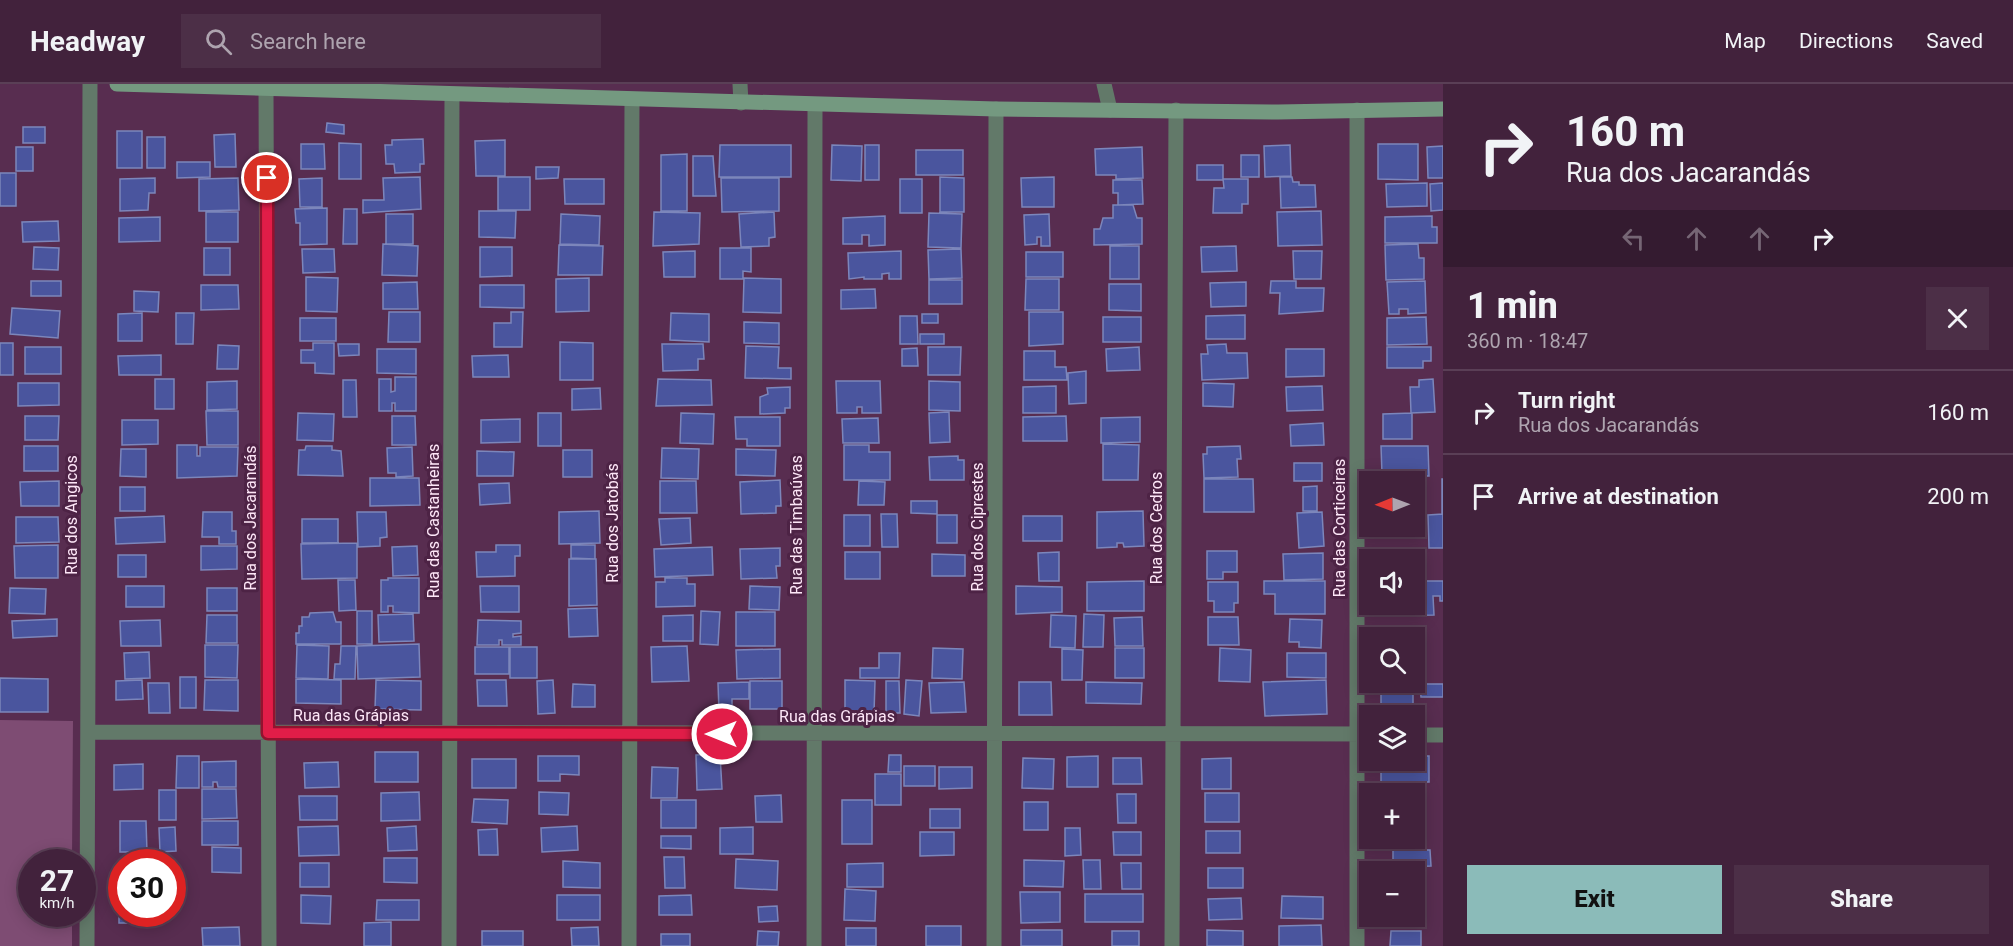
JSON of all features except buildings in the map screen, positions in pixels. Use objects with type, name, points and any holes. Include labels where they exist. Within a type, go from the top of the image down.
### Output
[{"type":"main road","points":[[117,84],[996,109],[1176,111],[1443,109]]},
{"type":"street","name":"Rua dos Angicos","points":[[87,946],[90,84]]},
{"type":"street","points":[[740,84],[741,103]]},
{"type":"street","points":[[1104,84],[1110,110]]},
{"type":"street","name":"Rua dos Jacarandás","points":[[266,89],[269,946]]},
{"type":"street","name":"Rua das Castanheiras","points":[[449,946],[452,95]]},
{"type":"street","name":"Rua dos Jatobás","points":[[629,946],[632,100]]},
{"type":"street","name":"Rua das Timbaúvas","points":[[813,946],[815,105]]},
{"type":"street","name":"Rua dos Ciprestes","points":[[994,946],[996,109]]},
{"type":"street","name":"Rua das Corticeiras","points":[[1357,110],[1363,705]]},
{"type":"street","name":"Rua dos Cedros","points":[[1172,946],[1176,111]]},
{"type":"street","name":"Rua das Grápias","points":[[88,732],[1359,734]]},
{"type":"street","points":[[1425,735],[1443,735]]},
{"type":"street","name":"Rua das Corticeiras","points":[[1357,946],[1362,771]]},
{"type":"shaded area","points":[[0,720],[73,721],[72,849],[18,849],[18,927],[72,927],[72,946],[0,946]]},
{"type":"route","points":[[267,178],[268,733],[722,734]]}]
